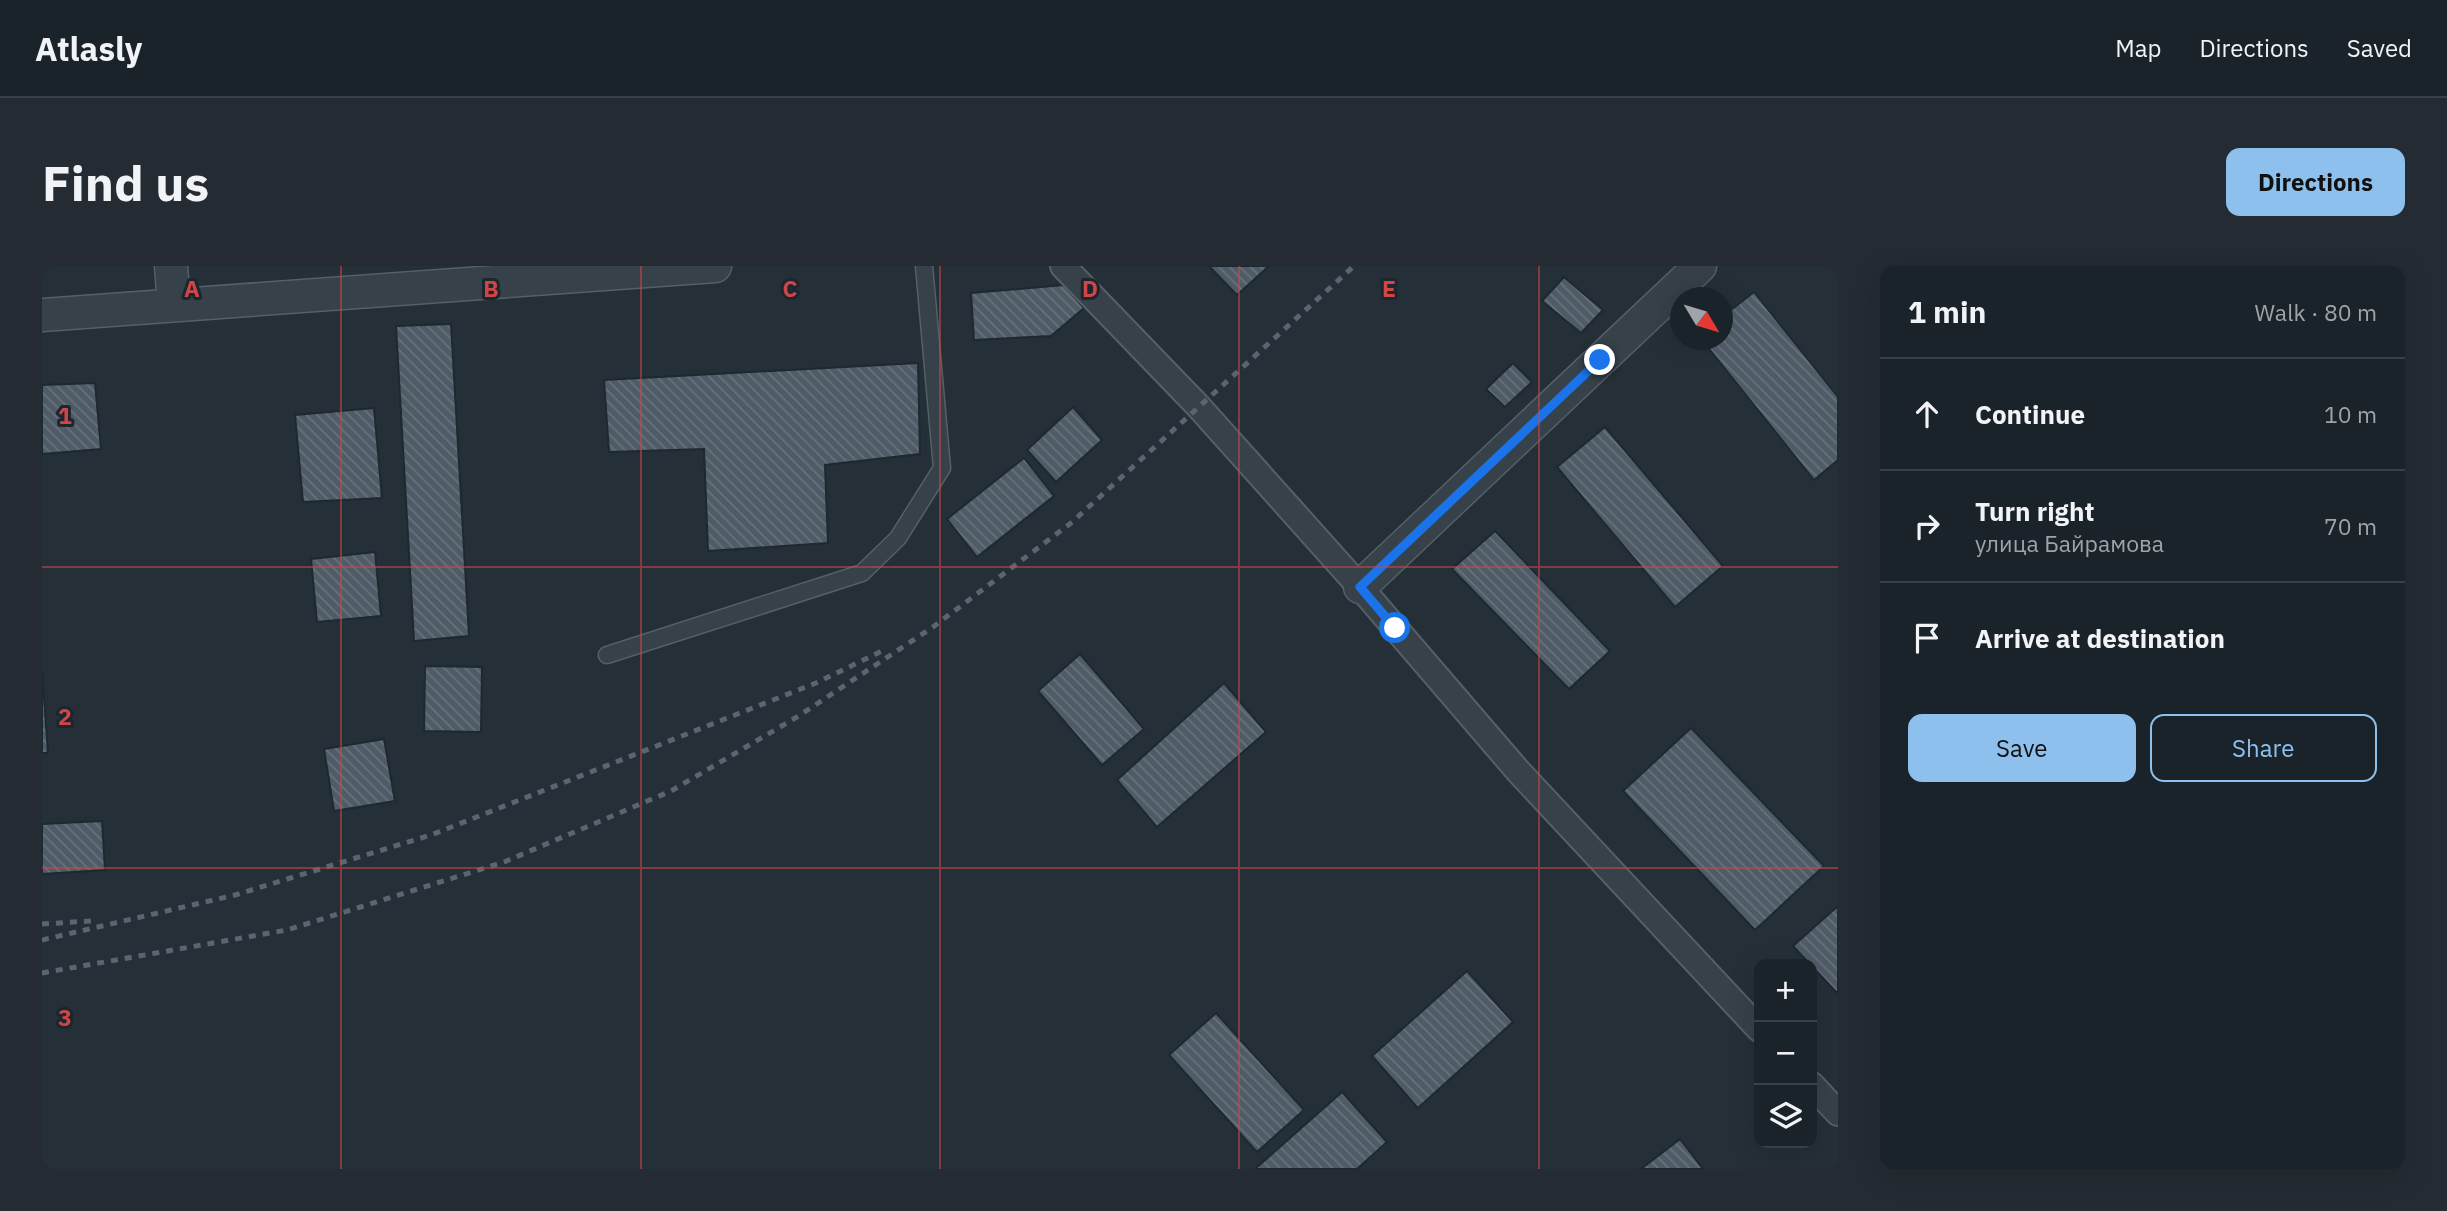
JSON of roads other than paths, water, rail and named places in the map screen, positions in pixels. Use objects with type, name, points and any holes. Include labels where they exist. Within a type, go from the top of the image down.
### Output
[{"type":"street","points":[[171,266],[174,305]]},
{"type":"street","points":[[42,315],[715,266]]},
{"type":"street","points":[[1063,266],[1199,407],[1360,587],[1518,771],[1754,1024]]},
{"type":"street","points":[[1360,587],[1700,266]]},
{"type":"street","points":[[1817,1090],[1838,1113]]},
{"type":"lane","points":[[607,655],[862,573],[898,538],[942,468],[924,266]]},
{"type":"railway","points":[[42,973],[287,930],[504,862],[671,791],[797,717],[933,627],[1071,523],[1354,266]]},
{"type":"railway","points":[[42,940],[235,895],[431,835],[816,683],[882,651]]},
{"type":"railway","points":[[42,924],[91,921]]}]
